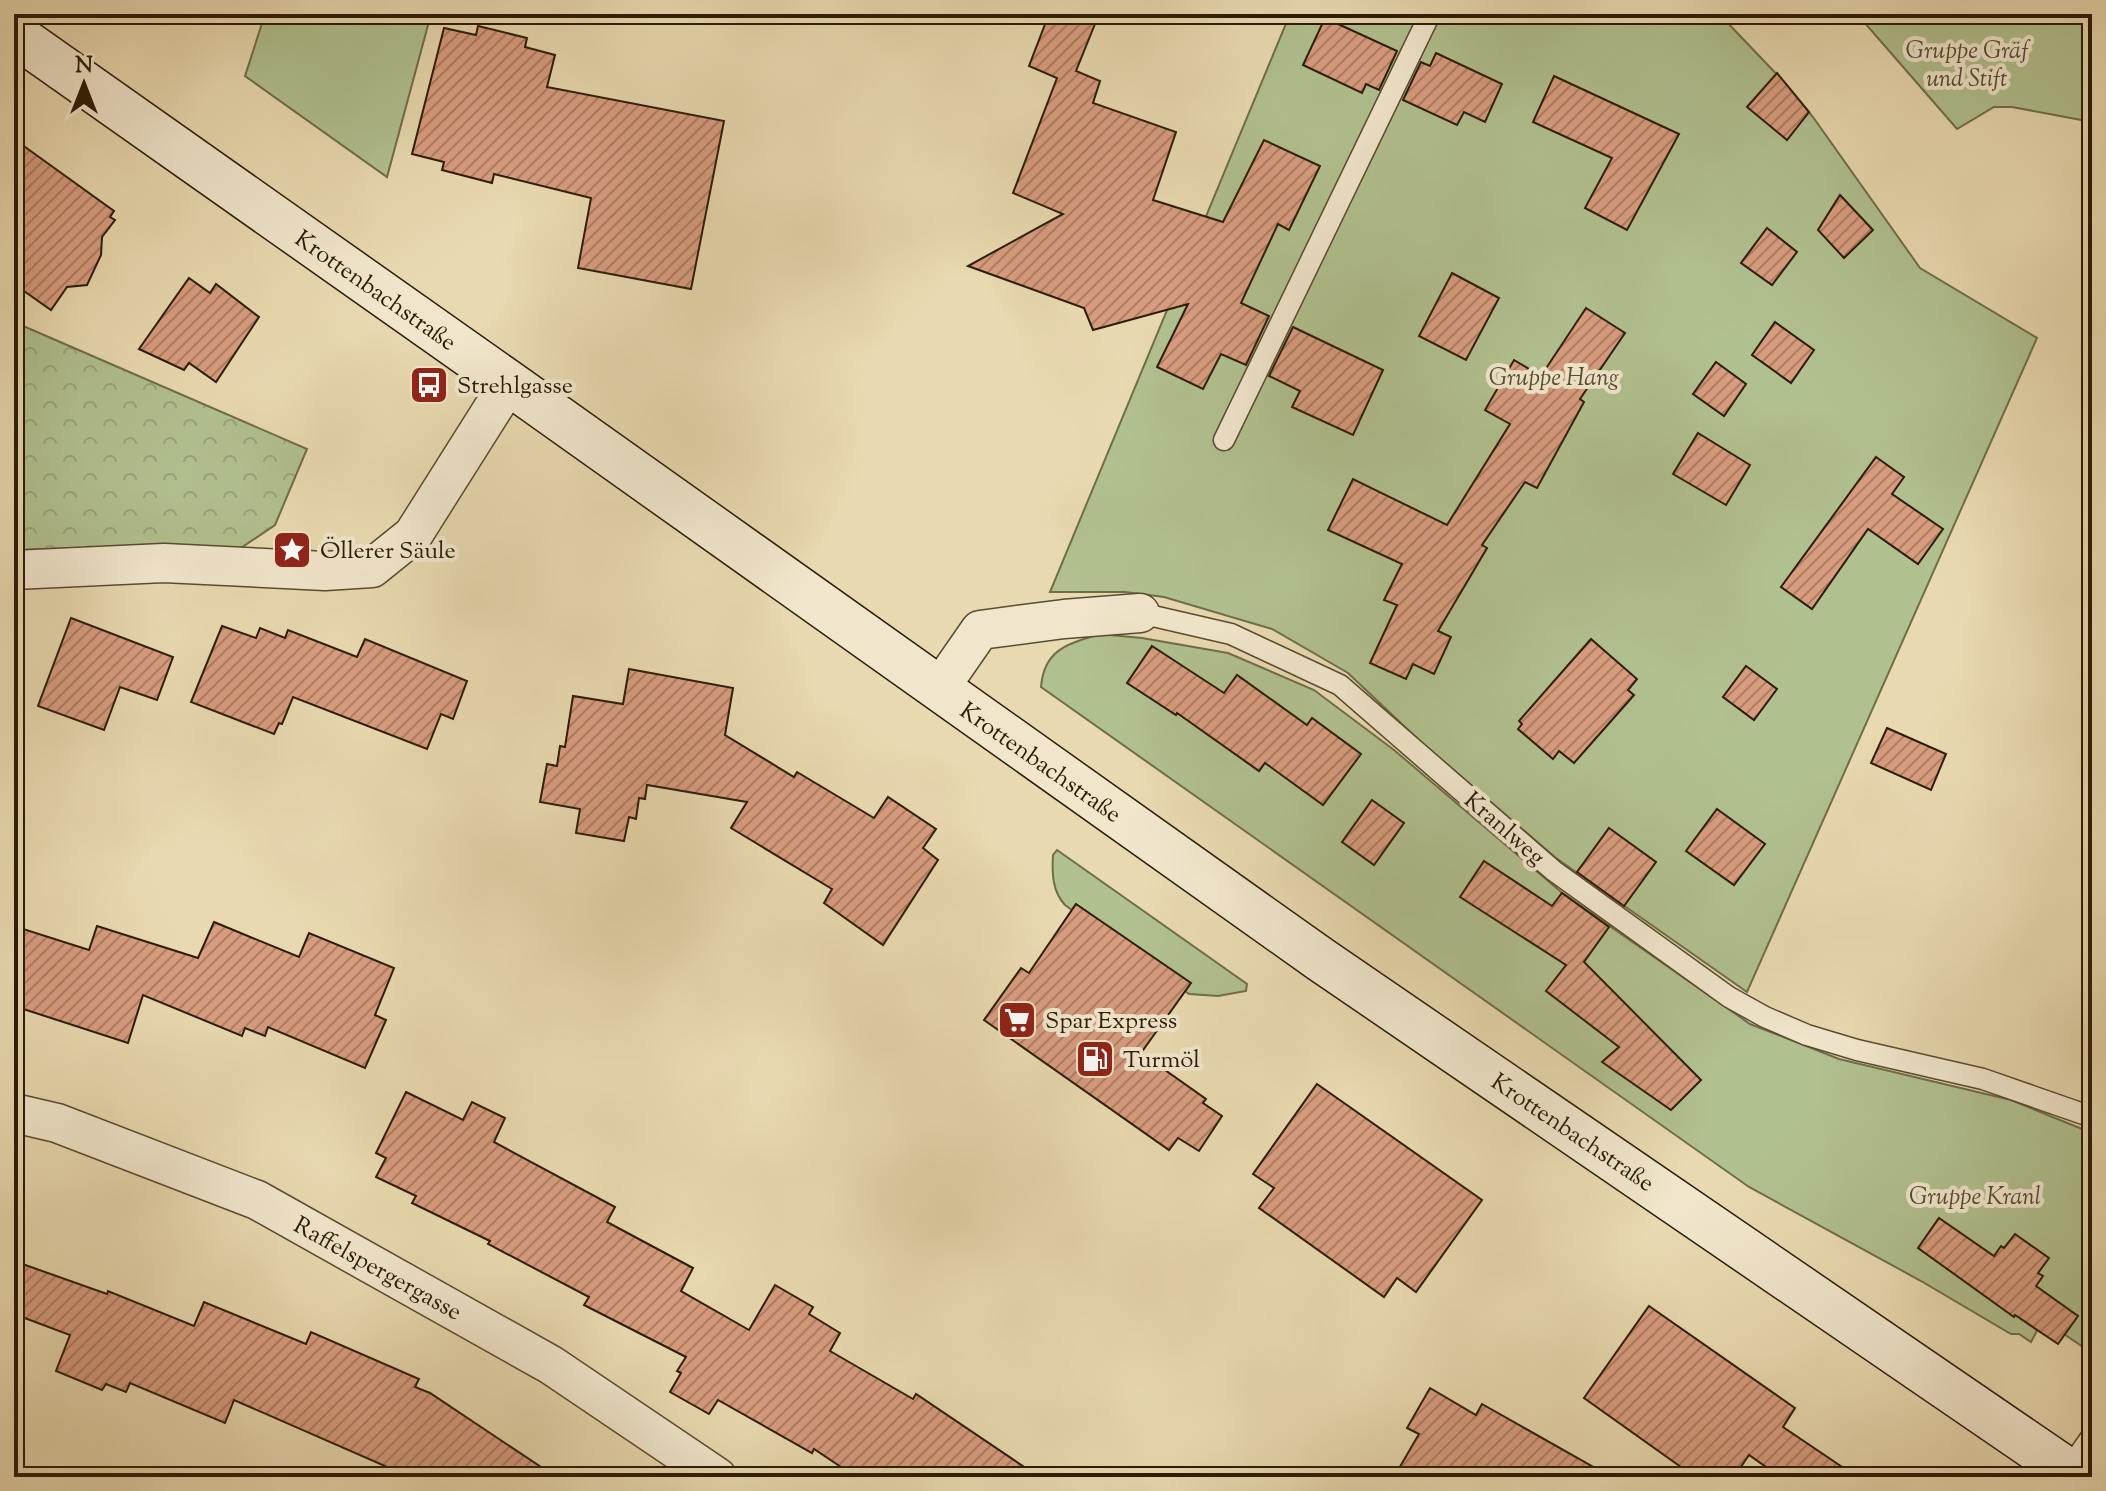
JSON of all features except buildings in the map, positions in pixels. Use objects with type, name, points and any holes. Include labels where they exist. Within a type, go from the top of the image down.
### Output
[{"type":"main road","name":"Krottenbachstraße","points":[[14,34],[1320,959],[2079,1461]]},
{"type":"street","points":[[14,570],[164,563],[325,571],[372,568],[413,535],[509,383]]},
{"type":"street","name":"Kranlweg","points":[[939,689],[980,630],[1140,613]]},
{"type":"street","name":"Raffelspergergasse","points":[[14,1113],[57,1123],[257,1200],[551,1365],[717,1477]]},
{"type":"lane","points":[[1224,440],[1430,14]]},
{"type":"lane","name":"Kranlweg","points":[[1140,613],[1231,634],[1340,685],[1554,871],[1729,997],[1765,1017],[1807,1035],[1857,1050],[1983,1079],[2092,1117]]},
{"type":"green space","points":[[265,14],[431,14],[387,177],[245,76]]},
{"type":"green space","name":"Gruppe Hang","points":[[1290,14],[1727,14],[1723,18],[1813,117],[1920,268],[2037,338],[1747,992],[1556,858],[1422,743],[1348,673],[1272,629],[1164,597],[1125,592],[1050,592]]},
{"type":"green space","name":"Gruppe Gräf und Stift","points":[[1857,14],[2092,14],[2092,122],[2012,107],[1994,107],[1957,129]]},
{"type":"green space","points":[[14,322],[307,449],[275,525],[235,552],[152,546],[14,550]]},
{"type":"green space","name":"Gruppe Kranl","points":[[1100,634],[1228,653],[1314,690],[1394,750],[1561,892],[1750,1024],[1839,1059],[2011,1100],[2092,1133],[2092,1353],[2055,1328],[2039,1327],[2031,1342],[2019,1334],[2011,1334],[1749,1187],[1041,687],[1043,674],[1053,656],[1068,645]]},
{"type":"green space","points":[[1057,850],[1247,984],[1246,991],[1218,996],[1189,994],[1065,905],[1054,882],[1053,855]]},
{"type":"place","name":"Strehlgasse","points":[[429,385]]},
{"type":"place","name":"Öllerer Säule","points":[[292,550]]},
{"type":"place","name":"Spar Express","points":[[1017,1020]]},
{"type":"place","name":"Turmöl","points":[[1095,1059]]}]
